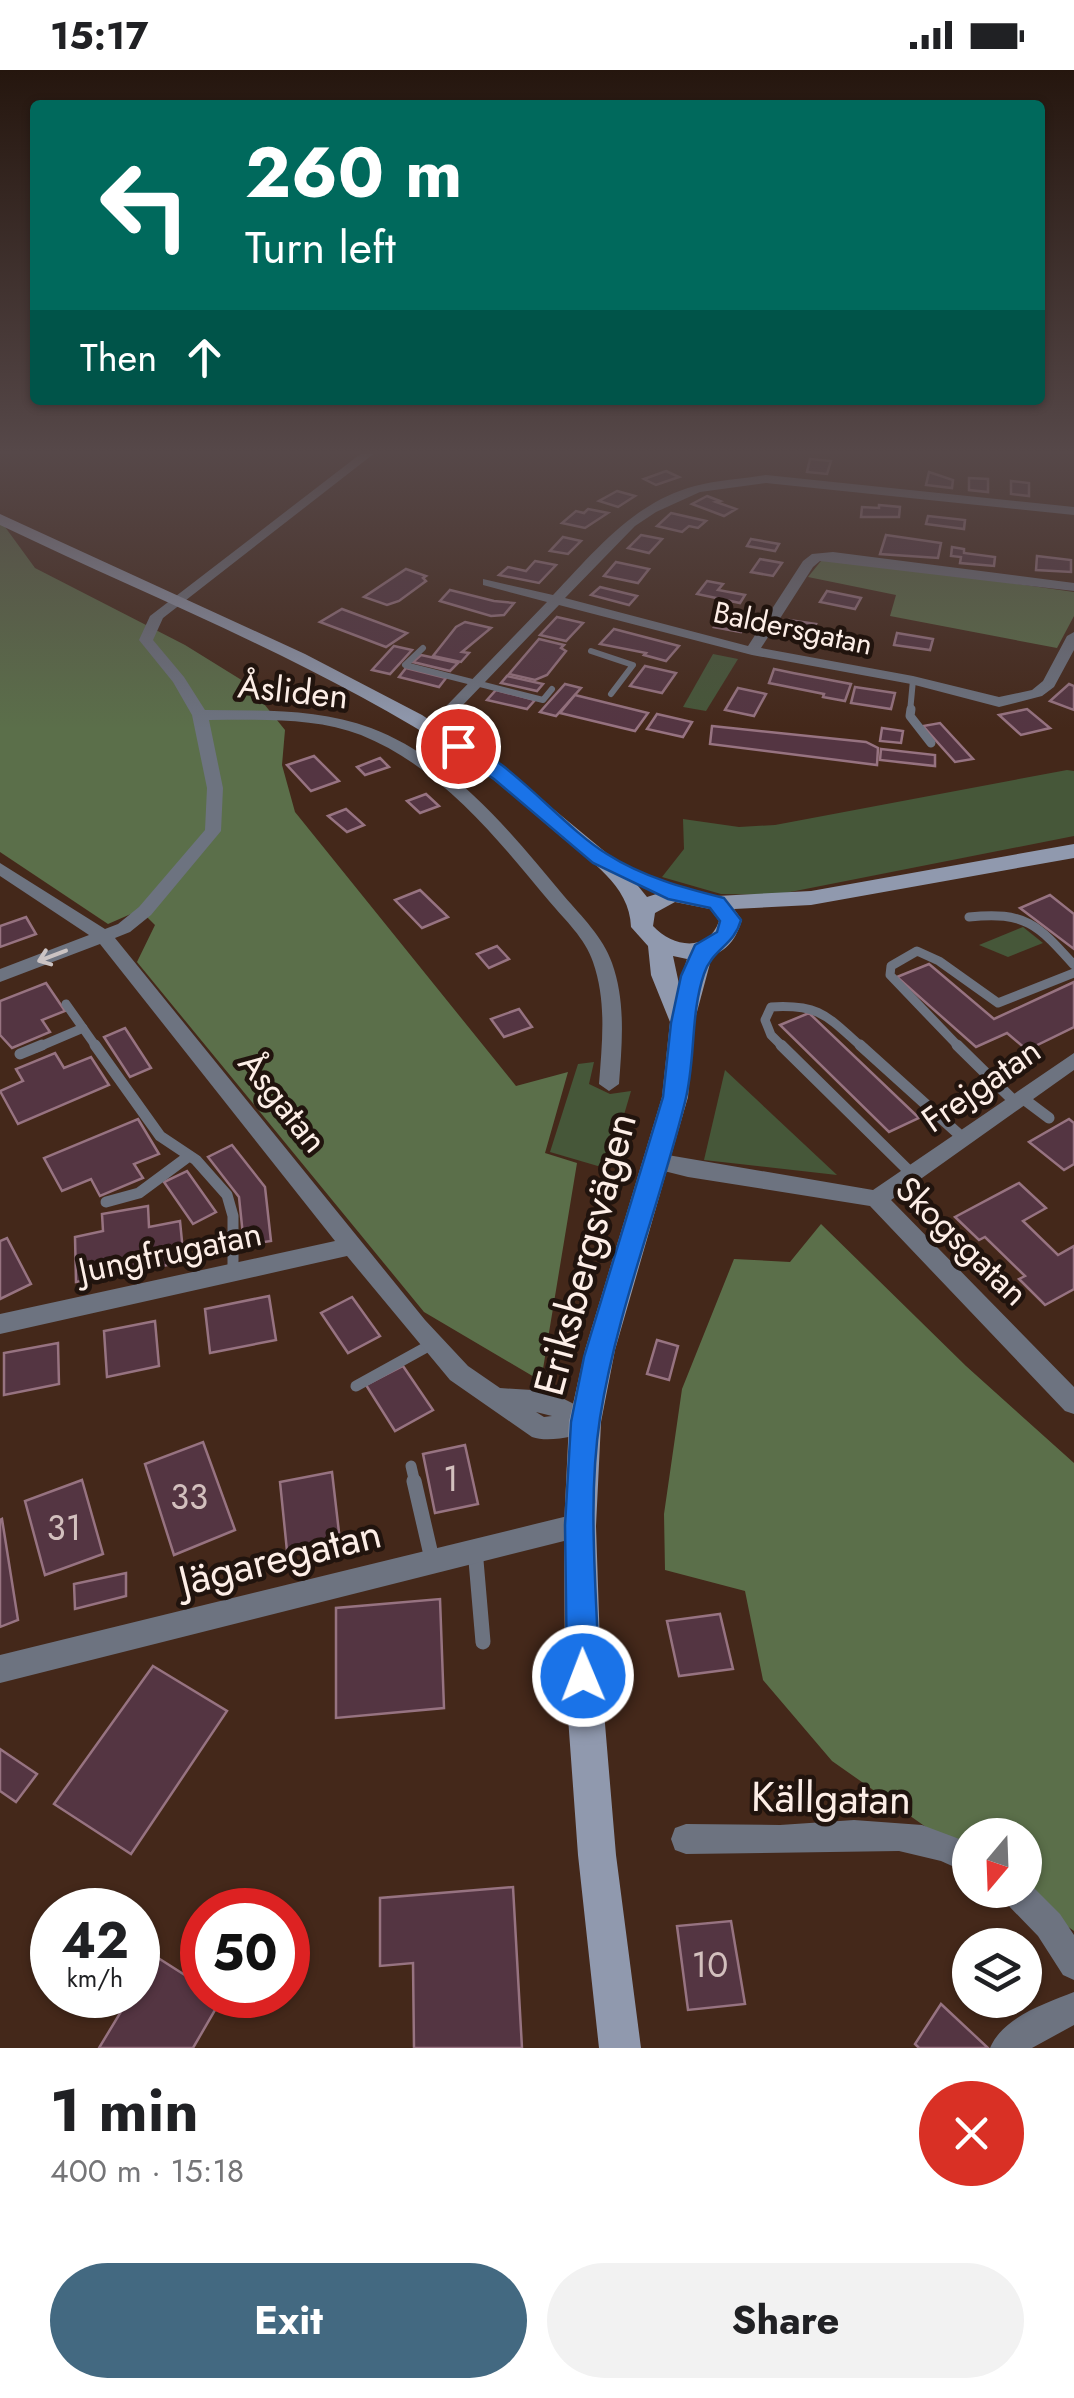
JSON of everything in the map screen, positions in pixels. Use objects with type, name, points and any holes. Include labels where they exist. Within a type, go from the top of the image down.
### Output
[{"type":"main road","points":[[54,544],[319,669],[432,730],[500,775],[600,858],[640,901],[642,927],[660,946],[702,950],[719,943],[730,927],[811,898]]},
{"type":"main road","points":[[600,858],[676,895],[717,903],[811,898],[1069,850]]},
{"type":"main road","points":[[643,913],[653,902],[676,895]]},
{"type":"main road","points":[[717,903],[728,915],[730,927]]},
{"type":"main road","name":"Eriksbergsvägen","points":[[660,946],[663,975],[682,1023]]},
{"type":"main road","name":"Eriksbergsvägen","points":[[620,2048],[597,1855],[586,1716],[580,1525],[585,1422],[598,1357],[675,1097],[682,1023],[702,950]]},
{"type":"street","points":[[178,603],[253,544]]},
{"type":"street","points":[[432,730],[610,544]]},
{"type":"street","points":[[752,652],[808,564],[817,557],[857,558],[1074,587]]},
{"type":"street","name":"Baldersgatan","points":[[488,582],[752,652],[913,680],[984,700],[1022,698],[1049,684],[1074,636]]},
{"type":"street","name":"Åsliden","points":[[178,603],[157,616],[146,640],[179,680],[200,716],[293,718],[364,732],[420,762],[464,796],[594,942],[607,967],[614,1024],[609,1084]]},
{"type":"street","points":[[0,976],[124,928],[142,914],[213,831],[215,788],[200,716]]},
{"type":"street","name":"Åsgatan","points":[[0,868],[104,936],[458,1373],[541,1429],[585,1422]]},
{"type":"street","name":"Frejgatan","points":[[876,1199],[1074,1060]]},
{"type":"street","name":"Skogsgatan","points":[[656,1161],[706,1173],[876,1199],[1074,1403]]},
{"type":"street","name":"Jungfrugatan","points":[[0,1324],[353,1246]]},
{"type":"street","name":"Jägaregatan","points":[[0,1669],[580,1525]]},
{"type":"street","name":"Källgatan","points":[[686,1839],[782,1840],[879,1833],[918,1836],[952,1851]]},
{"type":"street","points":[[1032,1908],[1049,1925],[1074,1964]]},
{"type":"street","points":[[1007,2048],[1026,2031],[1074,2008]]},
{"type":"lane","points":[[423,648],[405,665],[543,700],[552,689]]},
{"type":"lane","points":[[592,651],[633,665],[611,694]]},
{"type":"lane","points":[[913,680],[910,716],[931,742]]},
{"type":"lane","points":[[969,917],[1005,912],[1022,915],[1074,965]]},
{"type":"lane","points":[[1049,1118],[1018,1099],[898,988],[890,975],[891,966],[916,951],[928,954],[985,998],[998,1003],[1074,973]]},
{"type":"lane","points":[[66,1004],[160,1136],[189,1156],[227,1195],[233,1216],[233,1275]]},
{"type":"lane","points":[[912,1174],[771,1035],[765,1020],[771,1007],[807,1006],[832,1021],[962,1138]]},
{"type":"lane","points":[[20,1054],[83,1028]]},
{"type":"lane","points":[[106,1202],[139,1193],[189,1156]]},
{"type":"lane","points":[[356,1386],[432,1344]]},
{"type":"lane","points":[[412,1466],[432,1559]]},
{"type":"lane","points":[[475,1548],[484,1642]]},
{"type":"green space","points":[[0,544],[18,544],[35,568],[185,645],[248,684],[285,730],[282,765],[295,812],[516,1086],[568,1072],[545,1153],[577,1163],[541,1381],[424,1312],[137,962],[155,925],[140,910],[108,924],[0,852]]},
{"type":"green space","points":[[821,561],[856,561],[1074,592],[1074,616],[1057,648],[890,616],[896,595],[808,577]]},
{"type":"green space","points":[[713,654],[738,659],[706,711],[683,707]]},
{"type":"green space","points":[[1074,771],[1074,836],[775,895],[721,894],[662,877],[684,849],[683,819],[739,827],[775,825]]},
{"type":"green space","points":[[1023,927],[1043,943],[1008,957],[979,945]]},
{"type":"green space","points":[[594,1062],[589,1084],[610,1094],[631,1091],[608,1169],[550,1152],[578,1064]]},
{"type":"green space","points":[[725,1070],[837,1175],[704,1160]]},
{"type":"green space","points":[[821,1224],[966,1366],[1074,1463],[1074,1931],[1041,1908],[1042,1818],[952,1818],[952,1845],[832,1761],[763,1680],[745,1591],[665,1570],[664,1514],[682,1389],[734,1259],[790,1262]]},
{"type":"building","points":[[556,544],[578,544],[568,554],[550,551]]},
{"type":"building","points":[[632,544],[657,544],[649,553],[628,548]]},
{"type":"building","points":[[748,544],[779,544],[775,551]]},
{"type":"building","points":[[883,544],[941,544],[938,558],[880,554]]},
{"type":"building","points":[[952,547],[964,549],[964,553],[995,557],[994,566],[960,563],[961,557],[951,556]]},
{"type":"building","points":[[1037,556],[1071,560],[1071,572],[1036,570]]},
{"type":"building","points":[[760,559],[782,563],[773,576],[751,572]]},
{"type":"building","points":[[535,561],[556,565],[539,583],[499,575],[508,567],[526,571]]},
{"type":"building","points":[[616,562],[649,569],[638,583],[604,576]]},
{"type":"building","points":[[406,569],[426,576],[426,581],[387,605],[364,597]]},
{"type":"building","points":[[707,581],[723,584],[718,590],[745,595],[740,603],[697,594]]},
{"type":"building","points":[[600,587],[637,596],[629,605],[591,595]]},
{"type":"building","points":[[450,590],[514,603],[504,615],[491,616],[440,601]]},
{"type":"building","points":[[827,591],[861,598],[855,609],[820,602]]},
{"type":"building","points":[[342,609],[407,633],[386,647],[320,622]]},
{"type":"building","points":[[557,617],[583,623],[566,641],[540,635]]},
{"type":"building","points":[[720,617],[747,623],[741,632],[714,627]]},
{"type":"building","points":[[789,620],[816,624],[810,636],[783,631]]},
{"type":"building","points":[[465,622],[491,628],[462,652],[469,653],[461,662],[433,656],[456,627]]},
{"type":"building","points":[[614,629],[679,646],[666,661],[600,644]]},
{"type":"building","points":[[897,633],[933,639],[930,650],[894,645]]},
{"type":"building","points":[[539,639],[564,645],[561,648],[566,651],[547,675],[535,680],[509,674]]},
{"type":"building","points":[[837,640],[869,646],[865,654],[833,648]]},
{"type":"building","points":[[394,646],[412,650],[390,674],[372,670]]},
{"type":"building","points":[[421,655],[458,663],[450,671],[413,662]]},
{"type":"building","points":[[645,666],[676,673],[662,693],[630,686]]},
{"type":"building","points":[[406,668],[446,678],[439,687],[399,677]]},
{"type":"building","points":[[774,669],[851,684],[845,701],[823,697],[824,694],[769,683]]},
{"type":"building","points":[[507,676],[543,684],[537,691],[501,683]]},
{"type":"building","points":[[565,684],[581,688],[556,716],[540,712]]},
{"type":"building","points":[[1069,684],[1074,686],[1074,710],[1050,701]]},
{"type":"building","points":[[855,687],[895,693],[891,709],[851,703]]},
{"type":"building","points":[[738,688],[766,694],[754,716],[725,710]]},
{"type":"building","points":[[496,690],[535,700],[527,709],[487,700]]},
{"type":"building","points":[[575,695],[648,713],[635,731],[560,713]]},
{"type":"building","points":[[1027,709],[1050,728],[1021,735],[999,715]]},
{"type":"building","points":[[657,714],[692,722],[683,737],[647,729]]},
{"type":"building","points":[[940,723],[973,759],[955,762],[923,726]]},
{"type":"building","points":[[712,726],[866,742],[878,748],[877,765],[710,744]]},
{"type":"building","points":[[882,728],[903,731],[901,743],[880,741]]},
{"type":"building","points":[[881,749],[935,755],[935,766],[880,760]]},
{"type":"building","points":[[314,756],[339,781],[311,791],[287,765]]},
{"type":"building","points":[[380,758],[389,767],[365,775],[357,767]]},
{"type":"building","points":[[426,794],[439,806],[420,813],[407,801]]},
{"type":"building","points":[[346,809],[364,825],[347,832],[328,816]]},
{"type":"building","points":[[420,890],[448,917],[422,928],[395,900]]},
{"type":"building","points":[[1050,895],[1074,914],[1074,949],[1020,908]]},
{"type":"building","points":[[26,917],[36,934],[0,947],[0,926]]},
{"type":"building","points":[[497,946],[509,959],[489,968],[477,954]]},
{"type":"building","points":[[929,964],[994,1019],[1074,982],[1074,1027],[1027,1050],[1007,1033],[976,1047],[897,977]]},
{"type":"building","points":[[46,983],[65,1011],[42,1020],[50,1032],[12,1048],[0,1035],[0,1001]]},
{"type":"building","points":[[519,1009],[532,1027],[504,1037],[491,1019]]},
{"type":"building","points":[[809,1013],[919,1118],[889,1132],[780,1025]]},
{"type":"building","points":[[125,1028],[151,1068],[130,1077],[104,1037]]},
{"type":"building","points":[[55,1053],[64,1068],[91,1057],[109,1085],[18,1124],[0,1091],[23,1081],[16,1069]]},
{"type":"building","points":[[138,1119],[159,1154],[134,1164],[143,1178],[100,1196],[91,1179],[62,1191],[44,1158]]},
{"type":"building","points":[[1069,1119],[1074,1123],[1074,1164],[1064,1170],[1029,1142]]},
{"type":"building","points":[[232,1145],[265,1187],[271,1241],[244,1245],[239,1197],[208,1157]]},
{"type":"building","points":[[187,1171],[216,1212],[193,1224],[164,1182]]},
{"type":"building","points":[[1019,1183],[1046,1208],[1023,1221],[1058,1255],[1074,1246],[1074,1289],[1045,1305],[1019,1279],[1025,1276],[985,1237],[979,1240],[955,1217]]},
{"type":"building","points":[[148,1206],[149,1227],[180,1221],[184,1262],[76,1282],[75,1237],[103,1231],[102,1214]]},
{"type":"building","points":[[7,1238],[31,1284],[0,1299],[0,1241]]},
{"type":"building","points":[[269,1296],[276,1340],[210,1353],[205,1309]]},
{"type":"building","points":[[352,1297],[380,1336],[348,1353],[321,1313]]},
{"type":"building","points":[[155,1321],[159,1366],[107,1377],[104,1331]]},
{"type":"building","points":[[657,1340],[678,1346],[669,1380],[647,1374]]},
{"type":"building","points":[[58,1343],[59,1384],[4,1395],[4,1353]]},
{"type":"building","points":[[403,1366],[433,1410],[395,1431],[366,1385]]},
{"type":"building","points":[[203,1442],[235,1530],[174,1555],[145,1464]]},
{"type":"building","points":[[465,1445],[478,1504],[435,1513],[423,1454]]},
{"type":"building","points":[[332,1472],[340,1541],[287,1551],[280,1482]]},
{"type":"building","points":[[82,1480],[103,1554],[45,1575],[25,1501]]},
{"type":"building","points":[[0,1520],[18,1620],[0,1627]]},
{"type":"building","points":[[126,1573],[126,1596],[75,1609],[74,1584]]},
{"type":"building","points":[[440,1599],[444,1708],[336,1718],[336,1608]]},
{"type":"building","points":[[720,1614],[733,1669],[679,1676],[667,1621]]},
{"type":"building","points":[[153,1666],[227,1711],[131,1854],[54,1804]]},
{"type":"building","points":[[0,1749],[37,1774],[16,1802],[0,1791]]},
{"type":"building","points":[[513,1887],[522,2048],[414,2048],[413,1963],[380,1966],[380,1898]]},
{"type":"building","points":[[731,1921],[745,2004],[688,2010],[677,1926]]},
{"type":"building","points":[[160,1959],[180,1972],[180,2018],[210,2018],[193,2048],[99,2048],[117,2018],[160,2018]]},
{"type":"building","points":[[941,2004],[988,2048],[919,2048],[915,2044]]},
{"type":"route","points":[[458,746],[500,775],[600,858],[676,895],[698,896],[717,903],[731,920],[727,935],[702,950],[692,976],[682,1023],[675,1097],[598,1357],[585,1422],[580,1525],[583,1676]]}]
